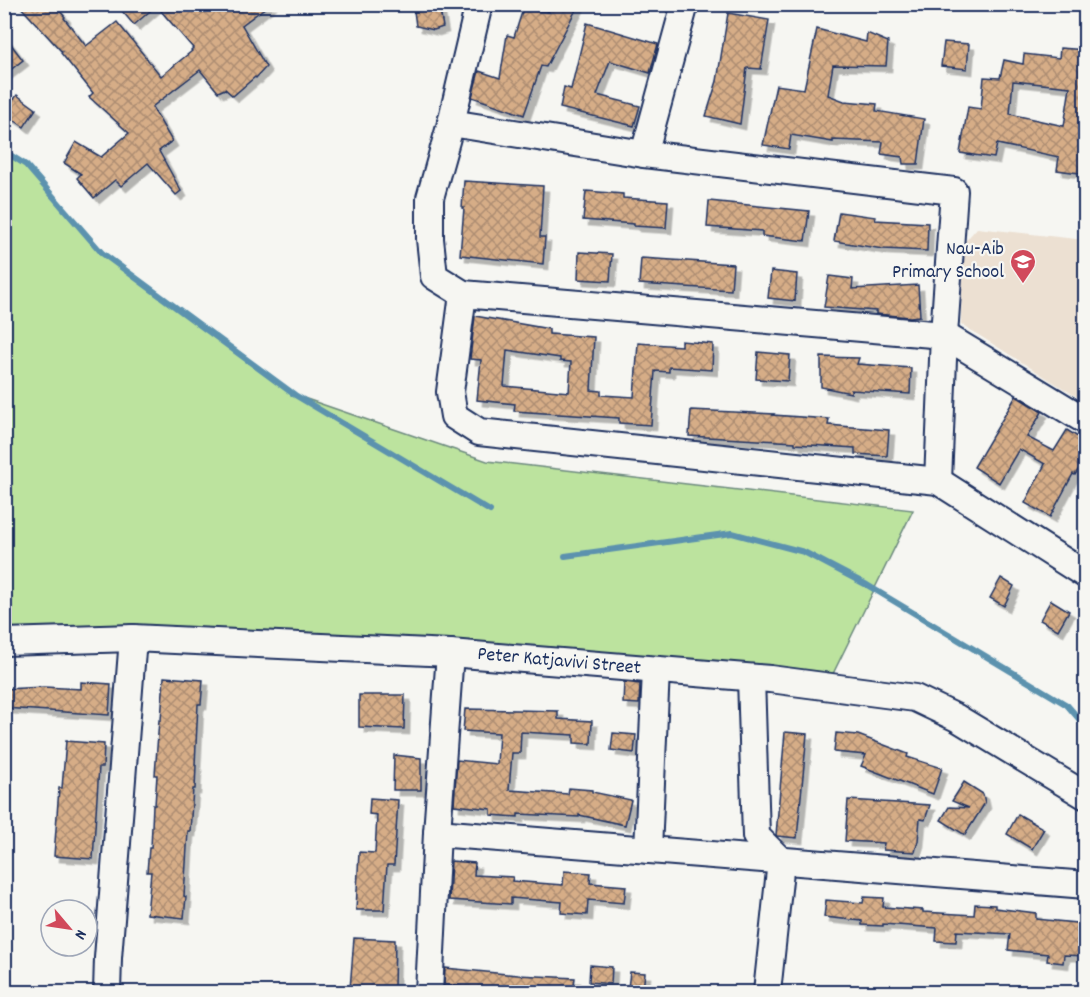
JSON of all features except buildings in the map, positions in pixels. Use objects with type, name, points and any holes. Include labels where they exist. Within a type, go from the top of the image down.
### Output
[{"type":"street","points":[[478,4],[451,123],[430,198],[430,239],[434,276],[464,294],[944,335],[1086,421]]},
{"type":"street","points":[[644,154],[685,4]]},
{"type":"street","points":[[451,123],[644,154],[954,191],[944,335],[938,481]]},
{"type":"street","points":[[464,294],[450,392],[454,416],[478,432],[938,481],[1086,575]]},
{"type":"street","points":[[107,993],[133,638]]},
{"type":"street","name":"Peter Katjavivi Street","points":[[4,642],[133,638],[450,653],[751,678],[915,698],[957,718],[1086,796]]},
{"type":"street","points":[[429,993],[437,833],[450,653]]},
{"type":"street","points":[[648,850],[656,670]]},
{"type":"street","points":[[751,678],[756,836],[781,861]]},
{"type":"street","points":[[437,833],[1086,885]]},
{"type":"street","points":[[767,993],[781,861]]},
{"type":"shaded area","name":"Nau-Aib Primary School","points":[[977,228],[1085,240],[1085,402],[961,324],[962,245]]},
{"type":"green space","points":[[4,151],[26,165],[102,253],[295,395],[487,461],[913,510],[827,686],[751,678],[5,642]]},
{"type":"waterway","points":[[4,151],[26,165],[102,253],[295,395],[490,511]]},
{"type":"waterway","points":[[565,556],[732,533],[804,552],[867,585],[1067,705],[1086,727]]},
{"type":"place","name":"Nau-Aib Primary School","points":[[1023,285]]}]
